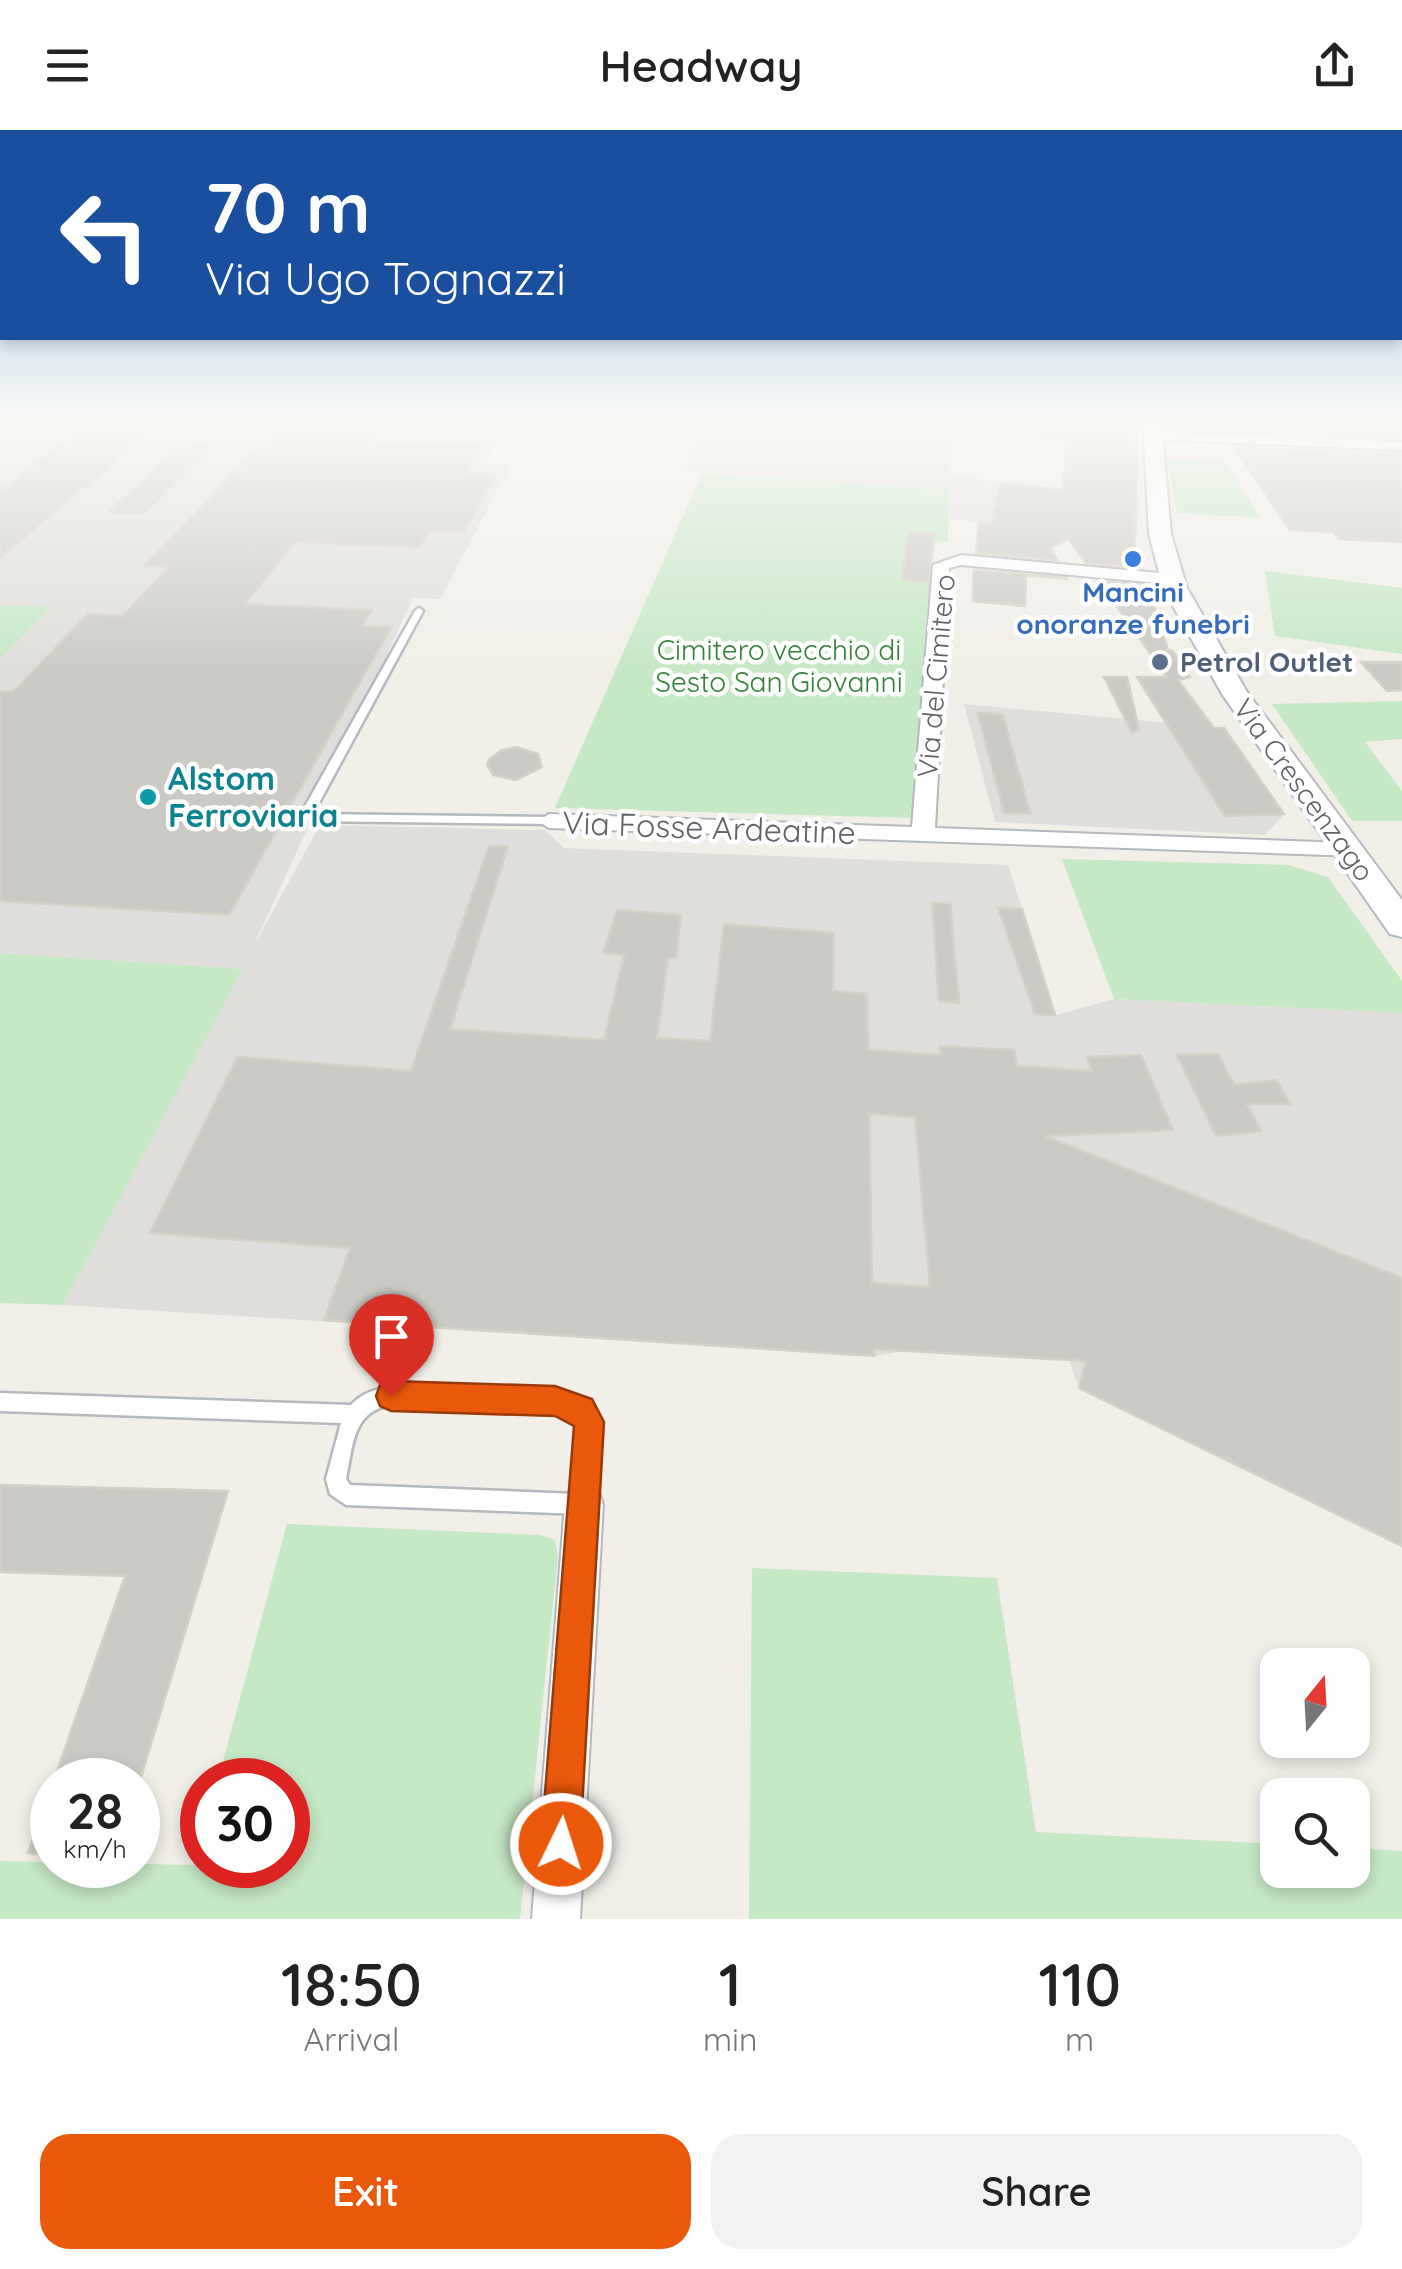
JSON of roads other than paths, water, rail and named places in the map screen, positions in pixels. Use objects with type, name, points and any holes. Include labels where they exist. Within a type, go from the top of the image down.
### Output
[{"type":"street","name":"Via Crescenzago","points":[[1158,503],[1161,544],[1170,579],[1230,687],[1402,925]]},
{"type":"street","name":"Via del Cimitero","points":[[923,836],[941,565],[960,560],[1170,579]]},
{"type":"street","name":"Via Fosse Ardeatine","points":[[549,821],[1348,851]]},
{"type":"street","points":[[556,1919],[584,1504]]},
{"type":"lane","name":"Via Fosse Ardeatine","points":[[419,611],[305,817],[549,821]]},
{"type":"lane","points":[[380,1396],[569,1404],[581,1410],[589,1422],[584,1504],[346,1495],[337,1487],[336,1479],[352,1414],[364,1402],[380,1396]]},
{"type":"lane","points":[[0,1402],[352,1414]]},
{"type":"place","name":"Mancini onoranze funebri","points":[[1133,559]]},
{"type":"place","name":"Petrol Outlet","points":[[1160,662]]},
{"type":"place","name":"Alstom Ferroviaria","points":[[148,797]]},
{"type":"park label","name":"Cimitero vecchio di Sesto San Giovanni","points":[[779,666]]}]
